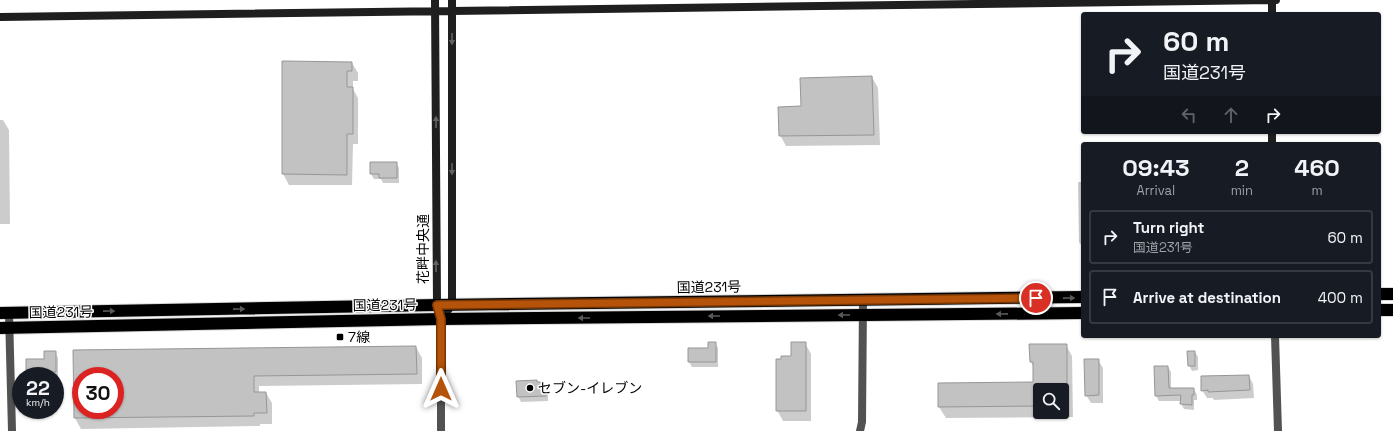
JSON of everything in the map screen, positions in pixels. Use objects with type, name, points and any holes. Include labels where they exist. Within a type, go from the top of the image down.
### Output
[{"type":"highway","points":[[1381,294],[1393,294]]},
{"type":"highway","name":"国道231号","points":[[4,313],[437,305],[1081,298]]},
{"type":"highway","points":[[1381,310],[1393,310]]},
{"type":"highway","name":"国道231号","points":[[5,328],[441,319],[1081,313]]},
{"type":"street","name":"花畔中央通","points":[[435,0],[437,305],[441,319]]},
{"type":"street","name":"花畔中央通","points":[[452,0],[452,305]]},
{"type":"street","points":[[1272,0],[1272,12]]},
{"type":"street","points":[[0,17],[1276,0]]},
{"type":"street","points":[[860,431],[862,422],[863,300]]},
{"type":"street","points":[[441,431],[441,319],[452,305]]},
{"type":"street","points":[[4,313],[12,431]]},
{"type":"street","points":[[1275,338],[1278,431]]},
{"type":"building","points":[[282,61],[352,62],[352,71],[347,71],[347,87],[353,87],[353,134],[347,134],[347,175],[282,174]]},
{"type":"building","points":[[872,76],[874,135],[779,136],[778,107],[801,106],[800,78]]},
{"type":"building","points":[[370,162],[397,162],[397,178],[379,178],[379,174],[370,174]]},
{"type":"building","points":[[708,342],[716,342],[716,362],[688,362],[688,348],[708,348]]},
{"type":"building","points":[[791,342],[806,342],[806,411],[776,411],[776,359],[781,359],[781,356],[791,356]]},
{"type":"building","points":[[1029,344],[1067,344],[1067,383],[1033,383],[1033,406],[938,407],[938,383],[1033,382],[1033,362],[1030,362]]},
{"type":"building","points":[[416,346],[417,374],[254,376],[254,392],[266,392],[267,413],[254,413],[254,416],[124,417],[124,367],[73,367],[73,350]]},
{"type":"building","points":[[44,351],[56,351],[56,367],[26,367],[26,359],[44,359]]},
{"type":"building","points":[[1187,351],[1195,351],[1195,366],[1188,366]]},
{"type":"building","points":[[1084,359],[1099,359],[1099,395],[1085,396]]},
{"type":"building","points":[[1154,366],[1168,366],[1169,388],[1194,388],[1192,405],[1180,404],[1181,395],[1155,396]]},
{"type":"building","points":[[1249,375],[1250,390],[1201,391],[1201,376]]},
{"type":"building","points":[[537,380],[537,382],[543,382],[543,388],[546,388],[546,396],[517,397],[516,381]]},
{"type":"place","name":"7線","points":[[340,337]]},
{"type":"place","name":"セブン-イレブン","points":[[530,388]]},
{"type":"route","points":[[441,389],[441,319],[437,305],[1036,298]]}]
